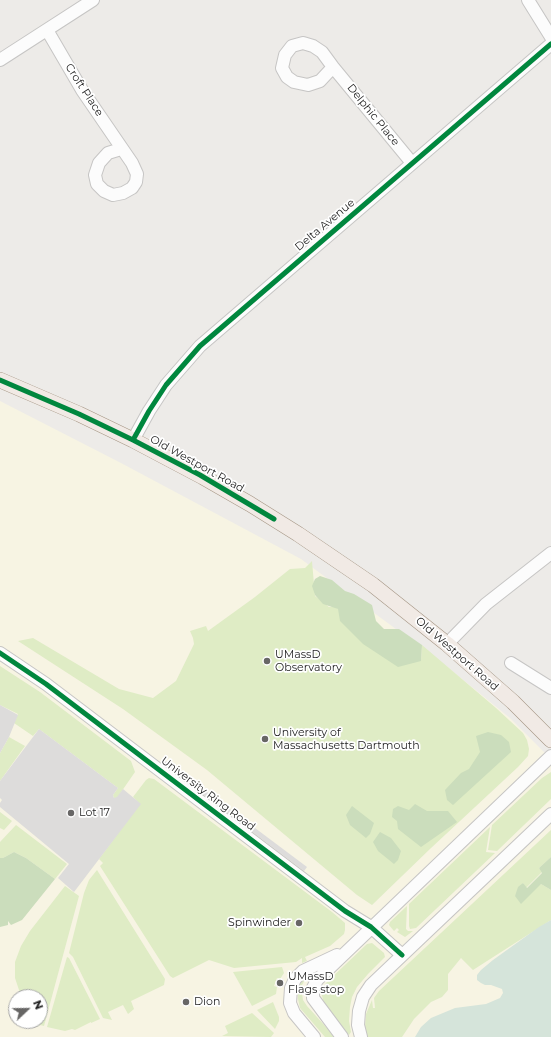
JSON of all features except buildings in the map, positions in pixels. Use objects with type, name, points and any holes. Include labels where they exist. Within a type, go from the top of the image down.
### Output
[{"type":"main road","name":"Old Westport Road","points":[[0,380],[79,414],[133,440],[203,477],[298,534],[373,586],[447,644],[518,707],[551,740]]},
{"type":"street","points":[[0,60],[93,0]]},
{"type":"street","points":[[528,0],[551,36]]},
{"type":"street","name":"Croft Place","points":[[47,30],[82,90],[122,149]]},
{"type":"street","name":"Delta Avenue","points":[[133,440],[149,411],[166,385],[200,346],[551,44]]},
{"type":"street","name":"Delphic Place","points":[[333,67],[412,163]]},
{"type":"street","points":[[447,644],[486,604],[551,553]]},
{"type":"street","name":"University Ring Road","points":[[0,653],[46,684],[339,906],[371,927],[402,955]]},
{"type":"street","points":[[512,663],[551,688]]},
{"type":"street","points":[[342,1037],[315,1002],[312,993],[314,984],[350,947],[551,756]]},
{"type":"street","points":[[361,1037],[358,1026],[358,1016],[363,997],[376,980],[551,814]]},
{"type":"street","points":[[314,1037],[294,1013],[290,1003],[291,988],[295,979],[303,971],[350,947]]},
{"type":"shaded area","name":"University of Massachusetts Dartmouth","points":[[0,401],[121,463],[301,559],[446,666],[510,718],[551,759],[551,1037],[0,1037]]},
{"type":"shaded area","points":[[0,705],[18,715],[9,737],[0,753]]},
{"type":"shaded area","name":"Lot 17","points":[[39,729],[118,788],[113,795],[114,798],[117,797],[123,789],[141,804],[74,892],[58,878],[69,864],[0,807],[2,800],[0,798],[0,781]]},
{"type":"shaded area","points":[[163,759],[307,867],[304,871],[167,767]]},
{"type":"shaded area","points":[[551,920],[551,1037],[415,1037],[421,1027],[431,1018],[455,1008],[486,1004],[500,998],[503,993],[502,989],[481,983],[477,980],[477,975],[493,960]]},
{"type":"green space","points":[[312,561],[315,596],[329,607],[335,607],[421,661],[422,645],[523,733],[527,740],[529,749],[528,756],[518,767],[372,905],[357,895],[207,770],[123,709],[18,641],[33,638],[119,689],[153,698],[176,681],[194,644],[190,631],[206,626],[208,631],[255,597],[290,569],[305,568]]},
{"type":"green space","points":[[320,576],[332,580],[345,591],[354,594],[372,605],[376,621],[384,629],[399,629],[422,645],[421,661],[398,667],[363,644],[340,621],[338,609],[323,604],[315,595],[312,586],[315,579]]},
{"type":"green space","points":[[0,666],[40,692],[131,761],[135,772],[117,798],[114,798],[113,795],[118,788],[39,729],[33,736],[14,723],[18,714],[0,705]]},
{"type":"green space","points":[[488,732],[501,735],[509,742],[511,752],[453,805],[447,800],[445,790],[461,773],[469,769],[480,752],[476,736]]},
{"type":"green space","points":[[9,737],[25,746],[0,781],[0,753]]},
{"type":"green space","points":[[551,772],[551,799],[497,851],[488,850],[492,825],[542,778]]},
{"type":"green space","points":[[149,778],[154,779],[332,912],[345,923],[344,934],[330,946],[305,957],[307,961],[302,963],[302,958],[296,962],[234,968],[209,960],[173,978],[170,976],[100,866],[103,863],[99,859],[140,804],[133,797]]},
{"type":"green space","points":[[415,804],[427,811],[448,811],[457,822],[421,847],[398,829],[397,821],[392,817],[393,809],[398,806],[409,810]]},
{"type":"green space","points":[[352,806],[374,823],[370,834],[366,838],[350,825],[346,815]]},
{"type":"green space","points":[[0,812],[12,821],[4,830],[0,828]]},
{"type":"green space","points":[[16,825],[67,864],[55,879],[26,858],[14,852],[0,858],[0,842]]},
{"type":"green space","points":[[490,827],[486,852],[495,853],[416,928],[410,929],[409,904]]},
{"type":"green space","points":[[551,830],[551,857],[539,868],[542,872],[526,888],[523,883],[515,896],[541,884],[551,890],[551,920],[473,970],[461,958],[448,974],[448,990],[442,997],[431,1002],[414,1019],[402,1037],[367,1037],[365,1027],[366,1014],[372,1000],[373,1008],[375,1008],[374,998],[379,991]]},
{"type":"green space","points":[[380,832],[391,838],[401,851],[398,860],[394,864],[378,851],[373,842]]},
{"type":"green space","points":[[14,852],[26,858],[55,879],[22,920],[11,925],[8,921],[8,925],[0,927],[0,858]]},
{"type":"green space","points":[[551,857],[551,890],[541,884],[521,904],[515,896],[518,887],[523,883],[527,888],[542,873],[539,868]]},
{"type":"green space","points":[[97,870],[165,979],[164,985],[131,1001],[134,1009],[128,1014],[123,1005],[108,1012],[112,1020],[103,1018],[73,957],[69,953],[84,893],[89,880]]},
{"type":"green space","points":[[65,886],[79,896],[48,1011],[48,989],[19,989],[15,978],[15,962],[21,946],[30,931]]},
{"type":"green space","points":[[407,906],[406,929],[408,931],[413,931],[405,937],[397,932],[399,930],[397,928],[394,931],[389,925],[390,922]]},
{"type":"green space","points":[[372,943],[384,953],[385,957],[357,987],[352,997],[349,1021],[351,1032],[349,1035],[324,1003],[321,992],[326,983],[367,944]]},
{"type":"green space","points":[[67,957],[69,958],[100,1019],[75,1030],[72,1029],[65,1031],[48,1027]]},
{"type":"green space","points":[[282,967],[284,973],[280,979],[277,978],[274,986],[277,987],[276,994],[252,1006],[233,972]]},
{"type":"green space","points":[[308,974],[301,987],[303,1000],[335,1037],[325,1037],[300,1008],[298,988],[303,977]]},
{"type":"green space","points":[[273,1002],[279,1017],[279,1021],[275,1029],[257,1010]]},
{"type":"green space","points":[[252,1013],[274,1033],[271,1037],[222,1036],[228,1033],[225,1026]]},
{"type":"cycle path","points":[[133,440],[149,411],[166,385],[200,346],[551,44]]},
{"type":"cycle path","points":[[0,380],[79,414],[133,440],[200,475],[274,519]]},
{"type":"cycle path","points":[[0,653],[46,684],[345,911],[371,927],[402,955]]},
{"type":"place","name":"UMassD Observatory","points":[[267,661]]},
{"type":"place","name":"University of Massachusetts Dartmouth","points":[[265,739]]},
{"type":"place","name":"Lot 17","points":[[71,813]]},
{"type":"place","name":"Spinwinder","points":[[299,923]]},
{"type":"place","name":"UMassD Flags stop","points":[[280,983]]},
{"type":"place","name":"Dion","points":[[186,1002]]}]
